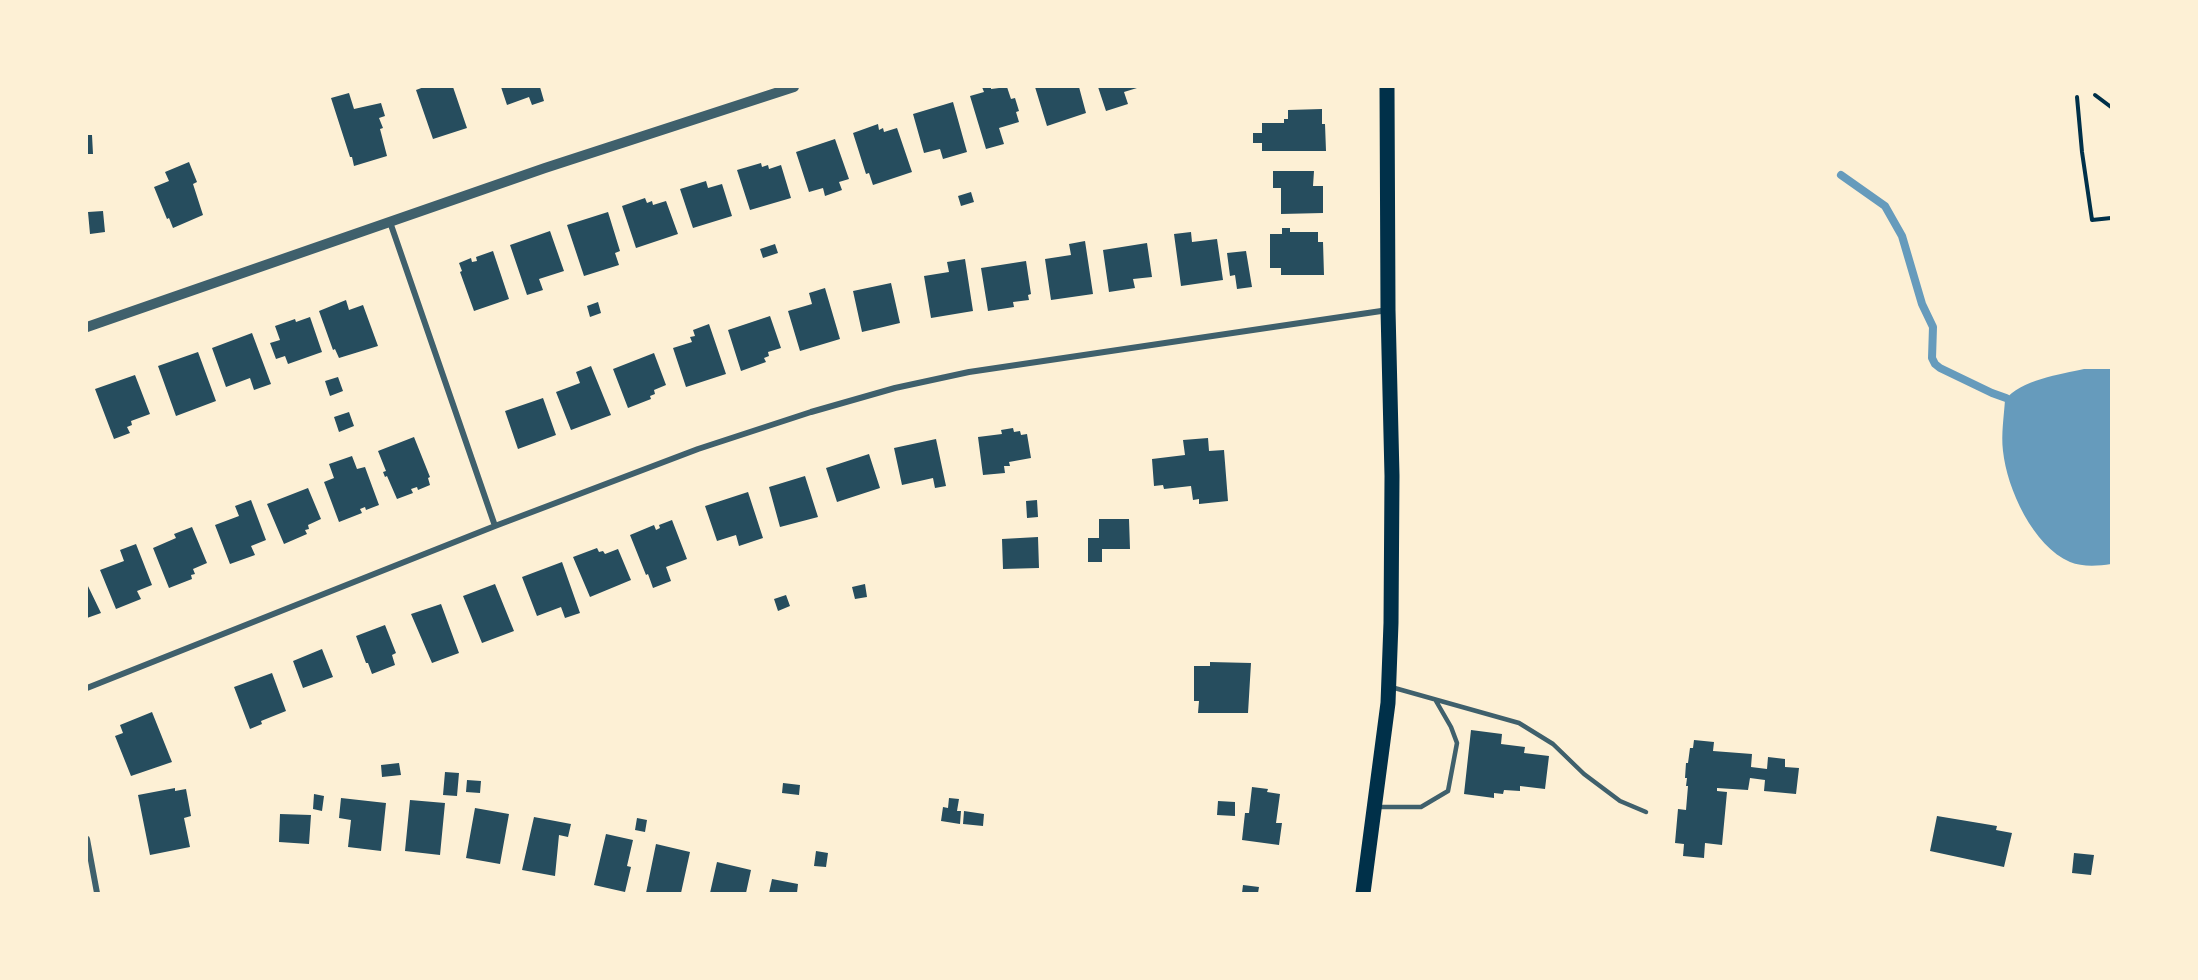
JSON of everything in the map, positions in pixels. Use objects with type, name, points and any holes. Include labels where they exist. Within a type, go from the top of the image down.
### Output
[{"type":"main road","points":[[1363,893],[1389,687],[1392,591],[1387,87]]},
{"type":"street","points":[[87,327],[545,168],[794,87]]},
{"type":"street","points":[[390,222],[495,526]]},
{"type":"street","points":[[87,688],[495,526],[698,449],[811,412],[895,388],[969,372],[1388,310]]},
{"type":"street","points":[[87,838],[97,893]]},
{"type":"lane","points":[[1389,687],[1519,723],[1553,744],[1584,774],[1620,801],[1646,812]]},
{"type":"lane","points":[[1375,807],[1421,807],[1448,791],[1457,743],[1436,701]]},
{"type":"path","points":[[2095,95],[2111,107]]},
{"type":"path","points":[[2078,97],[2082,152],[2092,220],[2111,218]]},
{"type":"water","points":[[2084,369],[2111,369],[2111,564],[2075,564],[2057,554],[2044,543],[2024,515],[2016,499],[2003,451],[2005,400],[2020,387]]},
{"type":"building","points":[[424,87],[453,87],[467,128],[433,139],[416,90]]},
{"type":"building","points":[[501,87],[540,87],[544,101],[532,105],[529,97],[507,105]]},
{"type":"building","points":[[982,87],[991,87],[991,89],[1007,87],[1011,99],[1015,98],[1019,111],[1016,112],[1019,122],[999,128],[1004,144],[986,149],[970,96],[984,92]]},
{"type":"building","points":[[1035,87],[1079,87],[1086,113],[1047,126]]},
{"type":"building","points":[[1098,87],[1137,88],[1124,92],[1128,104],[1106,111]]},
{"type":"building","points":[[349,93],[354,109],[381,103],[385,116],[379,118],[383,128],[380,129],[387,156],[354,166],[331,98]]},
{"type":"building","points":[[953,102],[967,152],[943,159],[940,149],[924,153],[913,114]]},
{"type":"building","points":[[1322,109],[1326,151],[1262,151],[1262,143],[1253,143],[1253,133],[1262,133],[1262,123],[1284,123],[1284,119],[1288,119],[1288,110]]},
{"type":"building","points":[[878,124],[879,130],[883,128],[884,132],[897,128],[912,172],[873,185],[869,173],[866,174],[853,133]]},
{"type":"building","points":[[87,135],[92,135],[93,154],[87,154]]},
{"type":"building","points":[[835,139],[849,179],[839,182],[842,190],[825,196],[823,188],[809,192],[796,152]]},
{"type":"building","points":[[189,162],[197,182],[193,184],[203,215],[173,228],[154,187],[169,181],[165,172]]},
{"type":"building","points":[[761,163],[762,167],[768,165],[769,169],[781,165],[791,198],[750,210],[737,170]]},
{"type":"building","points":[[1273,171],[1314,171],[1313,186],[1323,186],[1323,213],[1281,214],[1281,188],[1273,188]]},
{"type":"building","points":[[706,181],[708,188],[722,184],[732,216],[693,228],[680,189]]},
{"type":"building","points":[[971,192],[974,202],[961,206],[958,196]]},
{"type":"building","points":[[645,198],[647,203],[652,201],[653,205],[666,201],[678,234],[636,248],[622,206]]},
{"type":"building","points":[[103,211],[105,232],[90,234],[88,212]]},
{"type":"building","points":[[608,212],[620,251],[615,253],[619,265],[584,276],[567,225]]},
{"type":"building","points":[[1282,228],[1290,228],[1290,232],[1318,232],[1318,242],[1323,242],[1324,275],[1281,275],[1281,268],[1270,268],[1270,234],[1282,234]]},
{"type":"building","points":[[550,231],[564,271],[539,279],[543,290],[527,295],[510,245]]},
{"type":"building","points":[[1191,232],[1192,242],[1217,239],[1223,280],[1181,286],[1174,234]]},
{"type":"building","points":[[1085,241],[1093,294],[1051,300],[1045,259],[1071,255],[1069,244]]},
{"type":"building","points":[[1147,243],[1152,277],[1133,279],[1135,288],[1109,292],[1103,250]]},
{"type":"building","points":[[775,244],[778,253],[763,258],[760,249]]},
{"type":"building","points":[[493,251],[509,299],[474,311],[459,263],[471,258],[472,262],[477,261],[476,257]]},
{"type":"building","points":[[1246,251],[1252,287],[1237,289],[1235,275],[1230,276],[1227,253]]},
{"type":"building","points":[[965,259],[973,311],[931,318],[924,276],[949,272],[947,262]]},
{"type":"building","points":[[1026,261],[1031,294],[1028,295],[1029,300],[1013,302],[1014,307],[988,311],[981,268]]},
{"type":"building","points":[[891,283],[900,323],[862,332],[853,291]]},
{"type":"building","points":[[825,288],[840,339],[800,351],[788,311],[812,304],[809,293]]},
{"type":"building","points":[[346,300],[349,310],[363,305],[378,346],[339,358],[335,349],[333,350],[319,311]]},
{"type":"building","points":[[598,302],[601,313],[590,317],[587,306]]},
{"type":"building","points":[[770,316],[781,348],[768,352],[769,356],[764,358],[766,362],[741,371],[728,330]]},
{"type":"building","points":[[310,317],[322,352],[288,364],[285,356],[276,359],[270,343],[280,340],[275,326]]},
{"type":"building","points":[[709,324],[726,374],[686,387],[673,348],[692,342],[690,337],[695,336],[693,330]]},
{"type":"building","points":[[252,333],[271,384],[254,390],[250,378],[226,387],[212,348]]},
{"type":"building","points":[[198,352],[216,401],[176,416],[158,366]]},
{"type":"building","points":[[654,353],[666,385],[654,390],[655,394],[650,396],[651,399],[628,408],[613,369]]},
{"type":"building","points":[[591,366],[611,415],[571,430],[556,392],[580,383],[576,372]]},
{"type":"building","points":[[135,375],[150,414],[131,421],[132,425],[127,427],[130,433],[114,439],[95,389]]},
{"type":"building","points":[[338,377],[343,391],[330,396],[325,381]]},
{"type":"building","points":[[543,398],[556,435],[518,449],[505,411]]},
{"type":"building","points":[[349,412],[354,426],[339,432],[334,417]]},
{"type":"building","points":[[1013,428],[1014,432],[1020,431],[1021,435],[1027,434],[1031,458],[1009,462],[1010,466],[1004,466],[1005,473],[983,475],[978,437],[1002,434],[1001,430]]},
{"type":"building","points":[[414,437],[430,477],[428,478],[430,485],[418,490],[417,487],[411,489],[413,493],[397,499],[383,472],[386,471],[378,451]]},
{"type":"building","points":[[1208,438],[1209,451],[1224,450],[1228,501],[1199,504],[1199,499],[1193,500],[1191,486],[1164,489],[1163,485],[1154,486],[1152,459],[1185,455],[1183,440]]},
{"type":"building","points":[[936,439],[946,486],[935,488],[933,478],[902,485],[894,448]]},
{"type":"building","points":[[869,454],[880,488],[837,502],[826,468]]},
{"type":"building","points":[[352,456],[357,469],[365,467],[379,505],[366,510],[365,507],[360,509],[362,513],[339,522],[324,482],[334,478],[329,464]]},
{"type":"building","points":[[805,476],[818,517],[780,527],[769,487]]},
{"type":"building","points":[[308,488],[321,519],[308,525],[309,529],[305,530],[307,534],[284,544],[267,504]]},
{"type":"building","points":[[748,492],[763,538],[739,546],[736,535],[717,541],[705,506]]},
{"type":"building","points":[[251,500],[266,540],[251,546],[255,555],[230,564],[215,525],[239,516],[235,506]]},
{"type":"building","points":[[1037,500],[1038,517],[1027,518],[1026,501]]},
{"type":"building","points":[[1099,519],[1129,519],[1130,549],[1102,549],[1102,562],[1088,562],[1088,538],[1099,538]]},
{"type":"building","points":[[672,520],[687,559],[666,567],[671,581],[653,588],[630,535],[654,525],[656,530],[660,528],[659,525]]},
{"type":"building","points":[[192,527],[207,563],[193,569],[195,574],[191,575],[192,579],[169,588],[153,548],[176,538],[174,534]]},
{"type":"building","points":[[1038,537],[1039,568],[1003,569],[1002,539]]},
{"type":"building","points":[[136,544],[152,585],[137,591],[141,599],[116,609],[100,570],[124,561],[120,550]]},
{"type":"building","points":[[597,548],[599,552],[603,551],[605,554],[618,549],[631,580],[590,597],[573,557]]},
{"type":"building","points":[[562,562],[580,613],[565,618],[561,607],[537,616],[522,577]]},
{"type":"building","points":[[87,584],[101,613],[87,618]]},
{"type":"building","points":[[495,584],[514,631],[482,643],[463,596]]},
{"type":"building","points":[[865,584],[867,597],[855,599],[852,587]]},
{"type":"building","points":[[786,595],[790,606],[778,611],[774,599]]},
{"type":"building","points":[[441,604],[459,653],[432,663],[411,614]]},
{"type":"building","points":[[385,625],[396,653],[392,655],[395,665],[372,674],[356,636]]},
{"type":"building","points":[[322,649],[333,677],[303,688],[293,661]]},
{"type":"building","points":[[1210,662],[1251,663],[1248,713],[1198,713],[1199,701],[1194,701],[1194,666],[1210,666]]},
{"type":"building","points":[[272,673],[286,711],[261,721],[262,724],[250,729],[234,687]]},
{"type":"building","points":[[152,712],[172,762],[131,776],[115,736],[123,733],[120,725]]},
{"type":"building","points":[[1471,730],[1502,734],[1501,744],[1525,747],[1524,753],[1549,756],[1545,789],[1520,786],[1520,791],[1504,790],[1503,794],[1494,793],[1494,798],[1464,794]]},
{"type":"building","points":[[1694,740],[1714,742],[1713,751],[1752,754],[1751,767],[1767,769],[1768,757],[1785,759],[1785,767],[1799,768],[1796,794],[1764,791],[1765,780],[1750,778],[1748,790],[1717,788],[1717,791],[1727,792],[1722,845],[1705,843],[1704,858],[1683,856],[1684,844],[1675,843],[1678,809],[1686,810],[1688,786],[1686,786],[1687,778],[1685,778],[1686,763],[1688,763],[1690,748],[1693,748]]},
{"type":"building","points":[[399,763],[401,775],[382,777],[381,765]]},
{"type":"building","points":[[445,772],[459,773],[457,796],[443,795]]},
{"type":"building","points":[[467,780],[481,781],[480,793],[466,792]]},
{"type":"building","points":[[783,783],[800,785],[799,795],[782,793]]},
{"type":"building","points":[[1252,787],[1268,789],[1267,792],[1280,794],[1276,823],[1282,823],[1279,845],[1242,840],[1245,813],[1249,813]]},
{"type":"building","points":[[175,788],[175,791],[186,789],[191,816],[184,818],[190,847],[150,855],[138,795]]},
{"type":"building","points":[[314,794],[324,796],[322,811],[313,809]]},
{"type":"building","points":[[341,798],[386,803],[381,851],[348,847],[351,820],[339,818]]},
{"type":"building","points":[[949,798],[959,799],[957,811],[961,811],[960,824],[941,821],[943,807],[948,808]]},
{"type":"building","points":[[410,800],[445,803],[440,855],[405,851]]},
{"type":"building","points":[[1218,801],[1235,802],[1235,816],[1217,815]]},
{"type":"building","points":[[475,808],[509,814],[500,864],[466,858]]},
{"type":"building","points":[[964,811],[984,814],[983,826],[963,824]]},
{"type":"building","points":[[280,814],[311,815],[309,844],[279,842]]},
{"type":"building","points":[[1937,816],[1997,826],[1996,830],[2012,833],[2004,867],[1930,851]]},
{"type":"building","points":[[534,817],[571,824],[568,837],[559,835],[555,876],[522,870]]},
{"type":"building","points":[[637,818],[647,820],[645,832],[635,830]]},
{"type":"building","points":[[606,834],[633,840],[627,866],[631,867],[625,892],[594,885]]},
{"type":"building","points":[[656,844],[690,852],[681,893],[646,893]]},
{"type":"building","points":[[816,851],[828,853],[826,867],[814,866]]},
{"type":"building","points":[[2074,853],[2094,855],[2091,875],[2072,873]]},
{"type":"building","points":[[717,862],[751,870],[746,893],[710,893]]},
{"type":"building","points":[[772,879],[798,884],[797,893],[769,893]]},
{"type":"building","points":[[1243,885],[1259,887],[1258,893],[1242,893]]},
{"type":"waterway","points":[[1841,175],[1885,206],[1902,236],[1922,304],[1933,327],[1932,358],[1935,364],[2006,398]]}]
